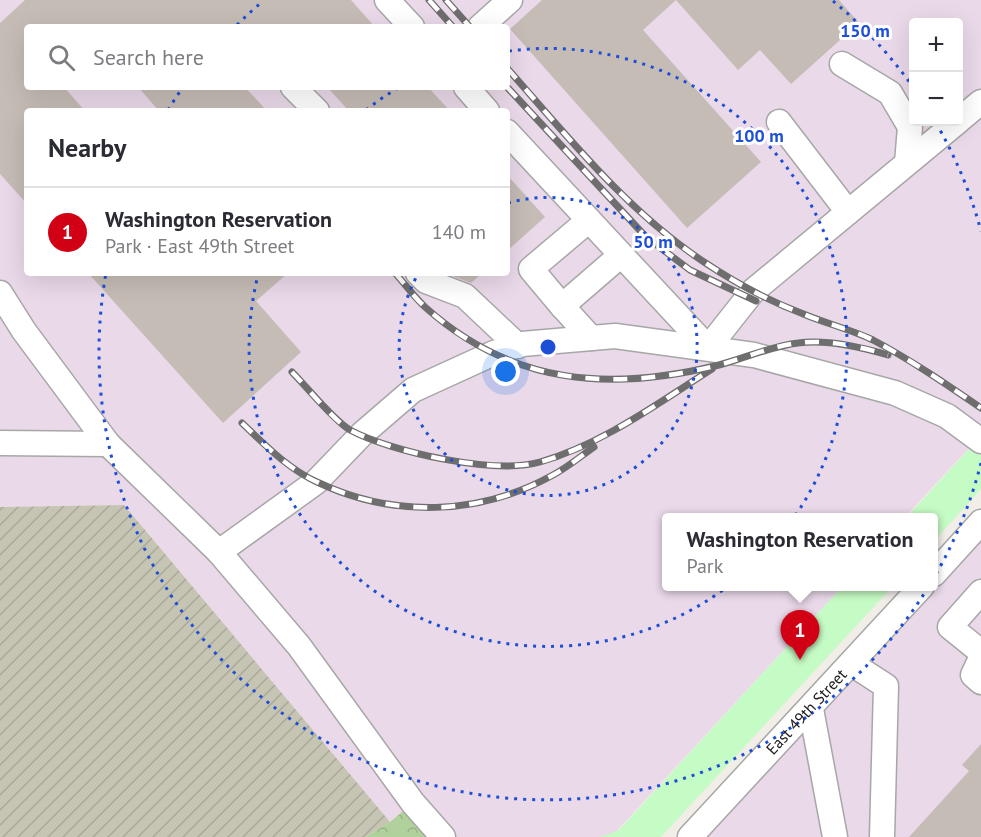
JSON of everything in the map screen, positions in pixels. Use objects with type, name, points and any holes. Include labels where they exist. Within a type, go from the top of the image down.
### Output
[{"type":"street","points":[[387,0],[409,24]]},
{"type":"street","points":[[483,24],[510,0]]},
{"type":"street","points":[[842,64],[890,93],[910,127],[907,163]]},
{"type":"street","points":[[296,90],[314,108]]},
{"type":"street","points":[[469,90],[485,108]]},
{"type":"street","points":[[963,117],[981,102]]},
{"type":"street","points":[[779,122],[848,212]]},
{"type":"street","points":[[708,348],[753,291],[952,126]]},
{"type":"street","points":[[510,135],[708,348]]},
{"type":"street","points":[[589,220],[531,269],[591,338]]},
{"type":"street","points":[[562,306],[621,255]]},
{"type":"street","points":[[421,276],[426,281],[465,296],[518,346]]},
{"type":"street","points":[[0,292],[24,331],[108,444],[219,552],[299,646],[413,803],[443,837]]},
{"type":"street","points":[[219,552],[316,482],[362,434],[413,390],[494,353],[518,346],[615,336],[754,355],[895,393],[947,416],[981,441]]},
{"type":"street","points":[[0,443],[108,444]]},
{"type":"street","points":[[938,570],[976,537]]},
{"type":"street","name":"East 49th Street","points":[[690,837],[812,709],[918,591]]},
{"type":"street","points":[[981,592],[950,627],[981,652]]},
{"type":"street","points":[[981,658],[973,675],[981,682]]},
{"type":"street","points":[[852,664],[886,686],[882,837]]},
{"type":"street","points":[[812,709],[835,837]]},
{"type":"shaded area","points":[[0,0],[981,0],[981,435],[909,513],[662,513],[662,591],[838,591],[614,834],[605,837],[402,837],[124,505],[0,507]]},
{"type":"shaded area","points":[[124,505],[390,822],[365,837],[0,837],[0,507]]},
{"type":"shaded area","points":[[981,522],[981,837],[690,837],[918,591],[938,591],[938,570]]},
{"type":"green space","points":[[981,436],[981,489],[938,537],[938,513],[911,513]]},
{"type":"green space","points":[[838,591],[888,591],[661,837],[600,837],[619,830]]},
{"type":"green space","points":[[413,803],[443,837],[365,837],[390,822]]},
{"type":"building","points":[[25,0],[351,0],[372,24],[24,24],[24,90],[67,90],[82,108],[24,108],[24,201],[0,174],[0,23]]},
{"type":"building","points":[[542,0],[676,0],[643,30],[761,162],[687,228],[510,29]]},
{"type":"building","points":[[676,0],[839,0],[859,23],[791,84],[760,50],[738,70]]},
{"type":"building","points":[[141,90],[248,90],[264,108],[156,108]]},
{"type":"building","points":[[330,90],[431,90],[447,108],[346,108]]},
{"type":"building","points":[[510,178],[545,217],[510,248]]},
{"type":"building","points":[[91,276],[285,276],[256,301],[301,352],[223,423]]},
{"type":"building","points":[[453,276],[479,276],[471,283]]},
{"type":"building","points":[[981,744],[981,837],[909,837],[969,771],[962,765]]},
{"type":"railway","points":[[429,0],[450,24]]},
{"type":"railway","points":[[446,0],[467,24]]},
{"type":"railway","points":[[510,71],[600,172],[649,220],[676,242],[704,262],[776,302],[873,340],[915,364],[981,408]]},
{"type":"railway","points":[[510,90],[646,237],[690,270],[756,301]]},
{"type":"railway","points":[[397,276],[425,307],[458,333],[492,353],[528,367],[564,375],[601,379],[639,378],[679,373],[719,365],[778,347],[809,342],[844,344],[888,355]]},
{"type":"railway","points":[[292,372],[328,411],[350,430],[416,453],[497,466],[540,462],[586,445],[629,422],[712,369]]},
{"type":"railway","points":[[242,423],[277,456],[306,477],[346,494],[376,502],[406,506],[466,505],[525,489],[553,475],[594,447]]},
{"type":"place","name":"Washington Reservation","points":[[800,660]]}]
